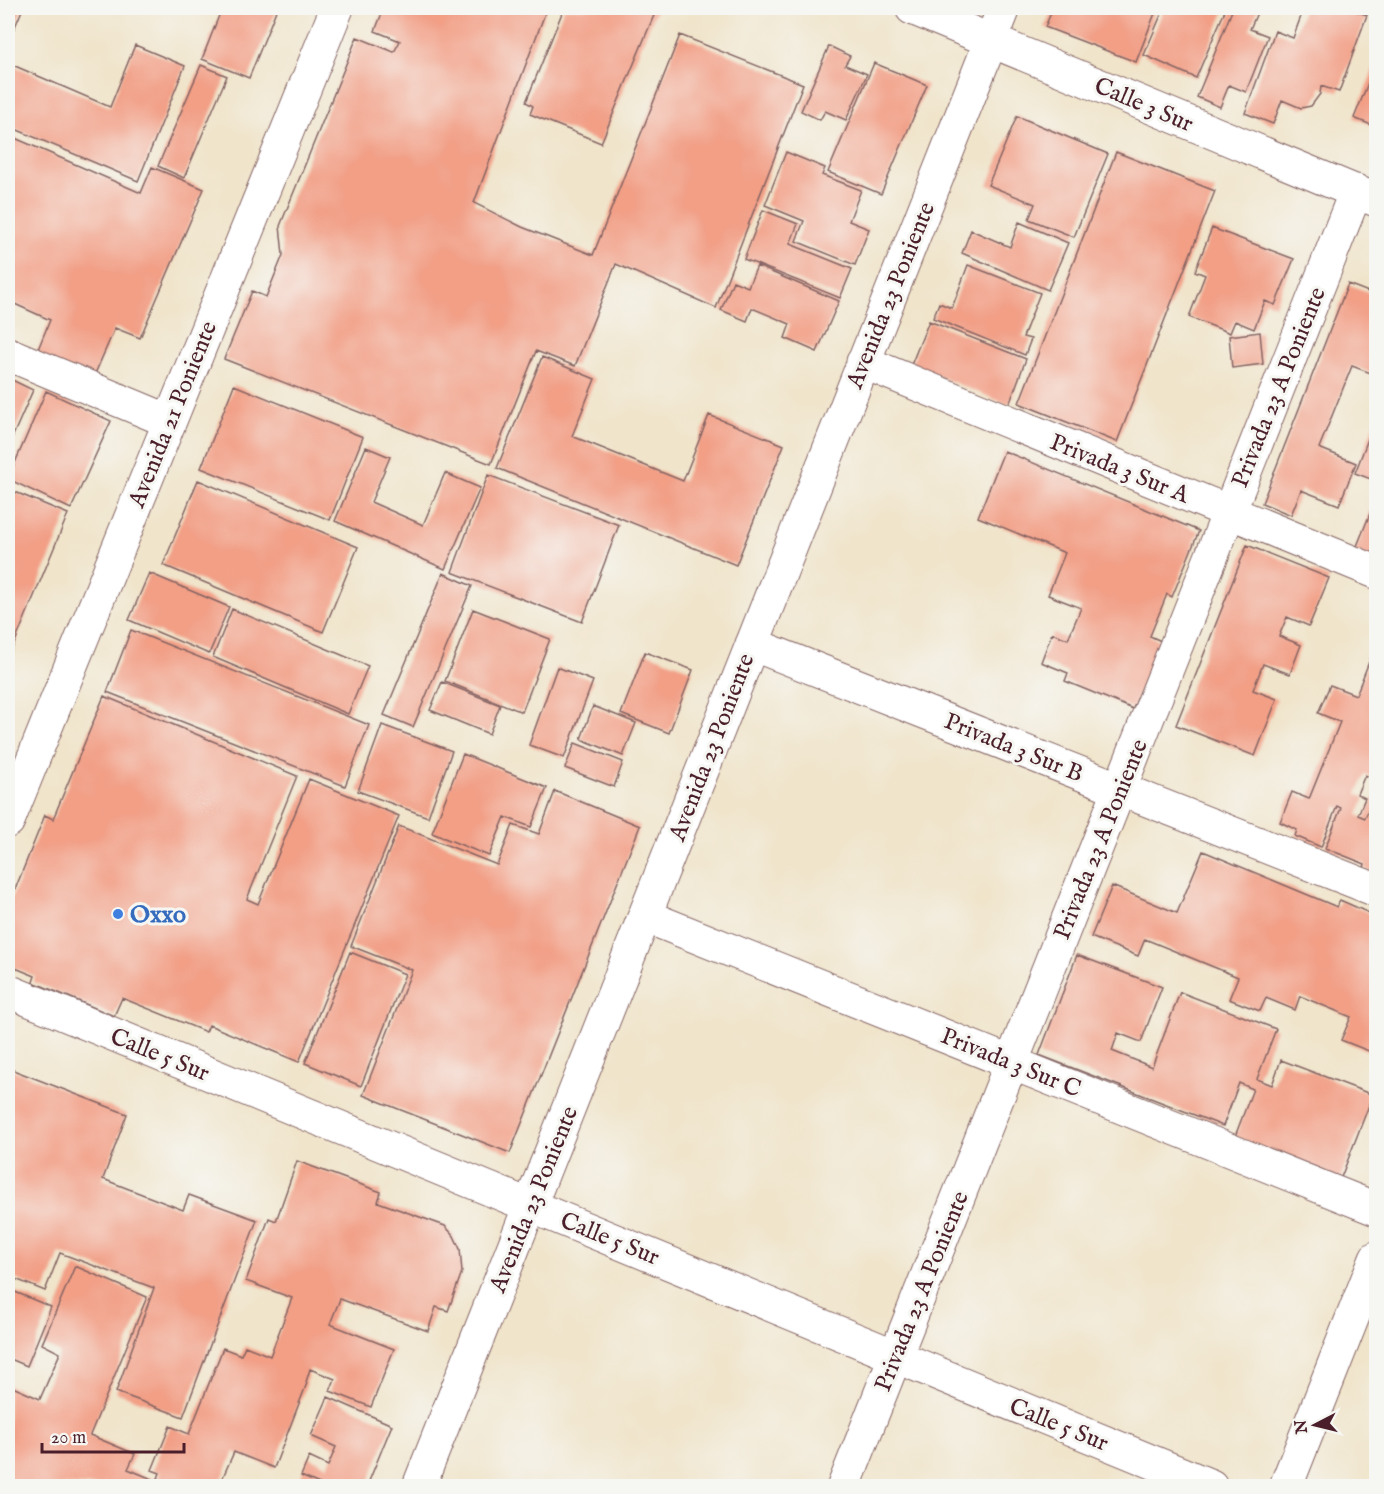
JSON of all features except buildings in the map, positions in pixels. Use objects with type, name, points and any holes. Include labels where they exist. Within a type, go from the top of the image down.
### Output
[{"type":"street","name":"Avenida 21 Poniente","points":[[8,821],[337,8]]},
{"type":"street","name":"Calle 3 Sur","points":[[912,8],[1366,196]]},
{"type":"street","name":"Avenida 23 Poniente","points":[[419,1486],[1004,8]]},
{"type":"street","name":"Privada 23 A Poniente","points":[[844,1486],[1228,513],[1366,196]]},
{"type":"street","points":[[8,354],[170,421]]},
{"type":"street","name":"Privada 3 Sur A","points":[[864,362],[1228,513],[1377,572]]},
{"type":"street","name":"Privada 3 Sur B","points":[[752,644],[1377,890]]},
{"type":"street","name":"Privada 3 Sur C","points":[[645,916],[1377,1209]]},
{"type":"street","name":"Calle 5 Sur","points":[[8,991],[1211,1486]]},
{"type":"street","points":[[1286,1486],[1377,1258]]},
{"type":"place","name":"Oxxo","points":[[118,914]]}]
